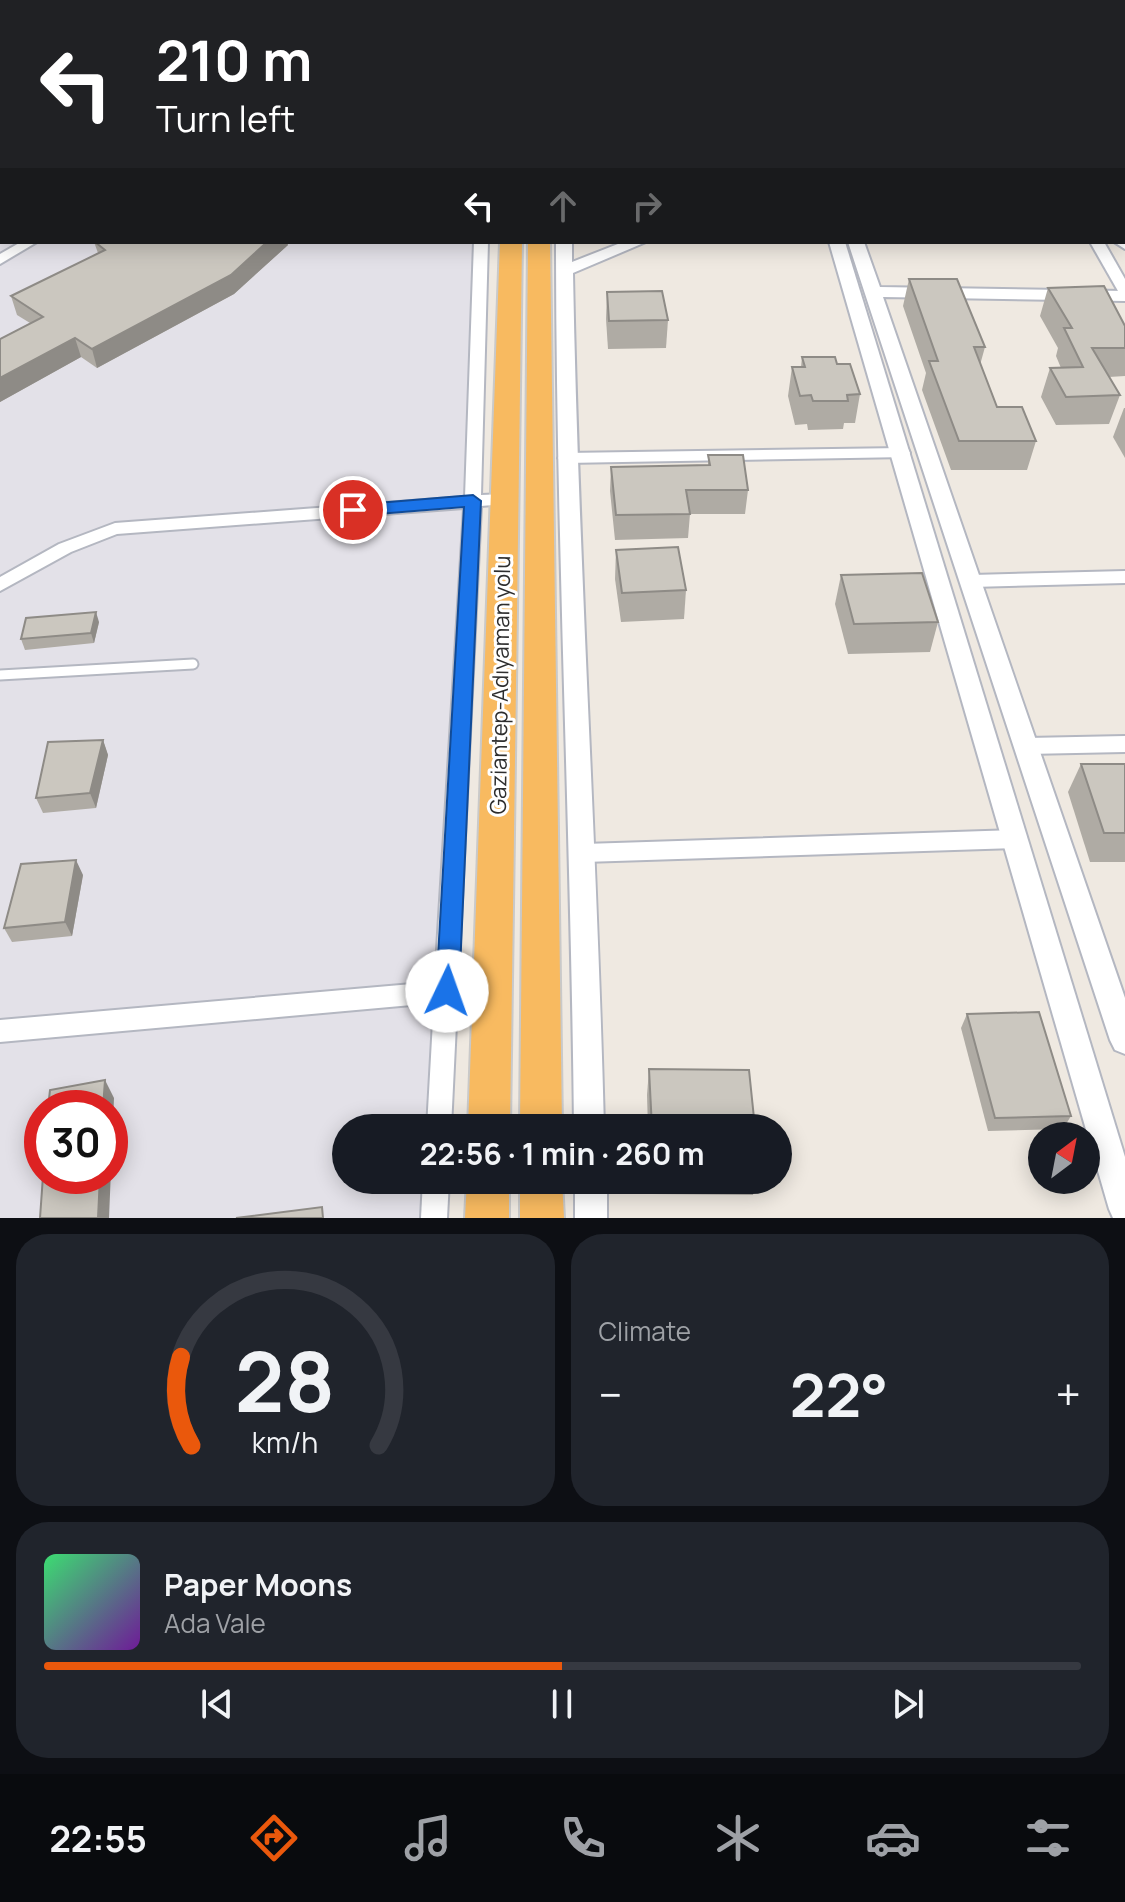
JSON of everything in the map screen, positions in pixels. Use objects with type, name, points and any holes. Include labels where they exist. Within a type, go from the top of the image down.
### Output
[{"type":"highway","name":"Gaziantep-Adıyaman yolu","points":[[489,1114],[511,244]]},
{"type":"highway","name":"Gaziantep-Adıyaman yolu","points":[[539,244],[541,1114]]},
{"type":"highway","points":[[487,1218],[488,1194]]},
{"type":"highway","points":[[541,1194],[542,1218]]},
{"type":"street","points":[[0,260],[27,244]]},
{"type":"street","points":[[440,1114],[473,501],[481,244]]},
{"type":"street","points":[[564,244],[566,458],[584,853],[589,1114]]},
{"type":"street","points":[[563,271],[633,244]]},
{"type":"street","points":[[838,244],[1125,1209]]},
{"type":"street","points":[[857,244],[1125,1040]]},
{"type":"street","points":[[874,292],[1125,293],[1098,244]]},
{"type":"street","points":[[566,458],[902,453]]},
{"type":"street","points":[[0,585],[65,548],[115,529],[505,499]]},
{"type":"street","points":[[972,581],[1125,577]]},
{"type":"street","points":[[1027,746],[1125,744]]},
{"type":"street","points":[[584,853],[1016,839]]},
{"type":"street","points":[[0,1031],[447,991]]},
{"type":"street","points":[[434,1218],[435,1194]]},
{"type":"street","points":[[591,1194],[591,1218]]},
{"type":"lane","points":[[0,675],[193,664]]},
{"type":"shaded area","points":[[0,244],[487,244],[449,1114],[332,1114],[332,1194],[446,1194],[445,1218],[0,1218]]},
{"type":"building","points":[[98,244],[265,244],[231,275],[92,349],[75,338],[0,378],[0,339],[43,317],[11,296],[105,250]]},
{"type":"building","points":[[909,279],[957,279],[985,347],[974,347],[997,407],[1022,407],[1036,441],[959,441],[929,361],[938,361]]},
{"type":"building","points":[[1104,286],[1125,326],[1125,348],[1092,348],[1120,395],[1066,397],[1050,368],[1083,367],[1064,328],[1072,328],[1048,288]]},
{"type":"building","points":[[662,291],[668,320],[609,321],[607,292]]},
{"type":"building","points":[[802,357],[835,357],[837,364],[850,364],[860,394],[847,395],[848,401],[813,401],[811,395],[800,396],[792,367],[805,367]]},
{"type":"building","points":[[708,455],[743,455],[748,490],[686,490],[690,514],[616,515],[611,467],[710,465]]},
{"type":"building","points":[[678,547],[686,590],[622,593],[616,550]]},
{"type":"building","points":[[922,573],[938,622],[854,624],[841,575]]},
{"type":"building","points":[[96,612],[91,633],[21,639],[26,618]]},
{"type":"building","points":[[103,740],[90,793],[36,798],[48,742]]},
{"type":"building","points":[[1081,764],[1125,764],[1125,833],[1104,833]]},
{"type":"building","points":[[76,860],[65,922],[4,928],[21,864]]},
{"type":"building","points":[[1039,1012],[1071,1116],[995,1118],[967,1014]]},
{"type":"building","points":[[649,1069],[749,1070],[754,1114],[651,1114]]},
{"type":"building","points":[[105,1080],[104,1090],[50,1090]]},
{"type":"building","points":[[42,1194],[99,1194],[98,1218],[40,1218]]},
{"type":"building","points":[[322,1207],[323,1218],[236,1218]]},
{"type":"route","points":[[353,510],[473,501],[447,991]]}]
